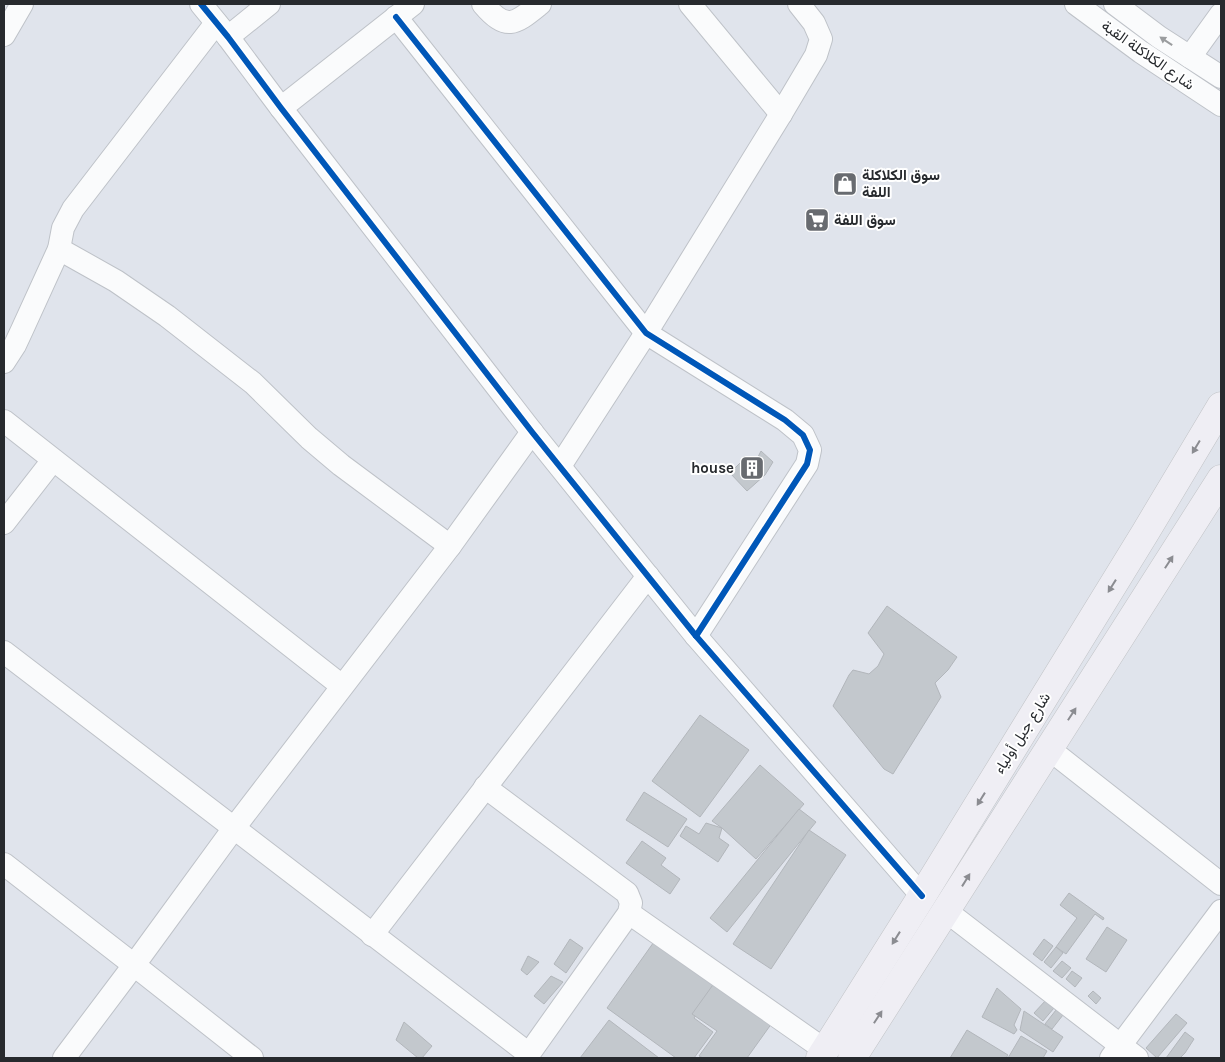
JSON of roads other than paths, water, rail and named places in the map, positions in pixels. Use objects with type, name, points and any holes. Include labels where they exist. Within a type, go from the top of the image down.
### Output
[{"type":"main road","name":"شارع جبل أولياء","points":[[822,1054],[922,896],[1221,406]]},
{"type":"main road","name":"شارع جبل أولياء","points":[[852,1058],[1221,479]]},
{"type":"street","points":[[4,35],[22,4]]},
{"type":"street","points":[[200,4],[532,432],[696,636],[922,896]]},
{"type":"street","points":[[4,362],[15,345],[59,249],[63,228],[73,209],[222,30],[269,4]]},
{"type":"street","points":[[483,4],[502,22],[514,22],[524,17],[540,4]]},
{"type":"street","points":[[690,4],[781,114]]},
{"type":"street","points":[[560,466],[646,333],[816,55],[821,39],[814,23],[800,4]]},
{"type":"street","name":"شارع الكلاكلة القبة","points":[[1076,4],[1141,52],[1221,105]]},
{"type":"street","name":"شارع الكلاكلة القبة","points":[[1115,4],[1160,37],[1221,77]]},
{"type":"street","points":[[281,108],[404,10],[646,333],[785,420],[803,436],[810,450],[807,464],[696,636]]},
{"type":"street","points":[[1190,57],[1221,14]]},
{"type":"street","points":[[59,249],[116,281],[167,316],[253,383],[309,438],[340,465],[450,546]]},
{"type":"street","points":[[4,421],[342,686]]},
{"type":"street","points":[[64,1058],[234,828],[450,546],[532,432]]},
{"type":"street","points":[[4,524],[53,460]]},
{"type":"street","points":[[372,935],[648,576]]},
{"type":"street","points":[[4,652],[527,1056],[629,913],[631,903],[627,893],[485,787]]},
{"type":"street","points":[[1049,749],[1221,884]]},
{"type":"street","points":[[4,864],[252,1058]]},
{"type":"street","points":[[946,911],[1123,1054],[1221,911]]},
{"type":"street","points":[[629,913],[822,1054]]},
{"type":"place","name":"سوق الكلاكلة اللفة","points":[[845,184]]},
{"type":"place","name":"سوق اللفة","points":[[817,220]]},
{"type":"place","name":"house","points":[[752,468]]}]
